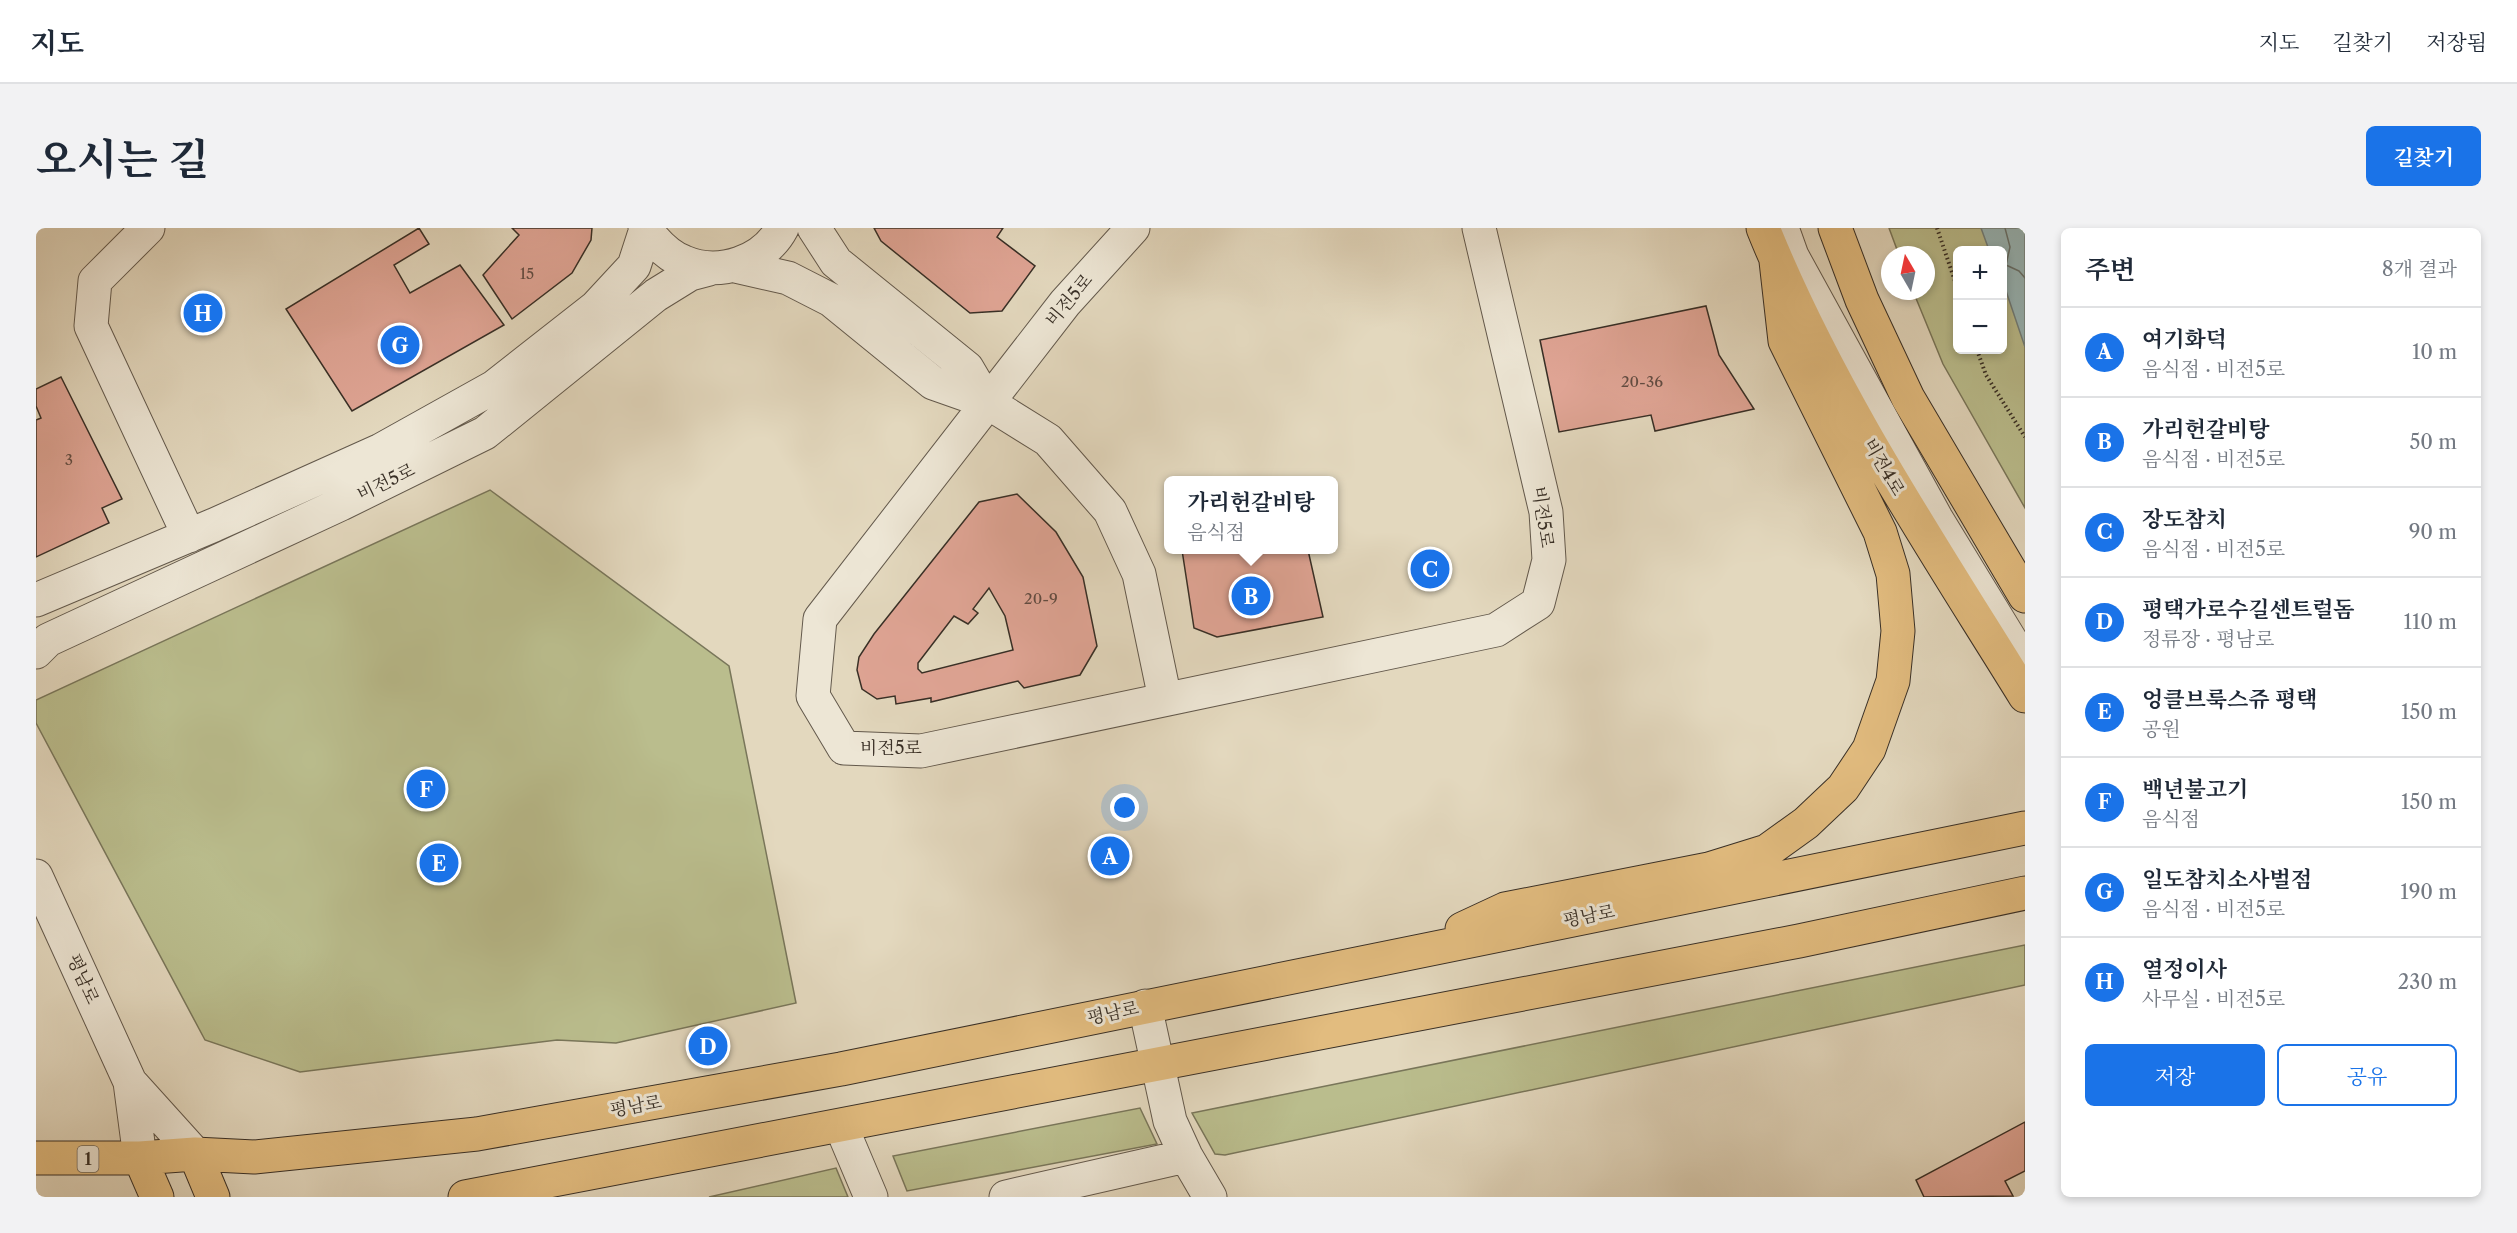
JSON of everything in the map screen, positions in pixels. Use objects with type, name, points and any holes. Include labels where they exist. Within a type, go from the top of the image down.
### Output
[{"type":"main road","name":"비전4로","points":[[1763,228],[1815,346],[1837,386],[1899,493],[2025,696]]},
{"type":"main road","points":[[1835,228],[1862,300],[1908,398],[2025,596]]},
{"type":"main road","points":[[1409,953],[1506,909],[1709,869],[1767,851],[1806,823],[1843,788],[1869,749],[1893,681],[1898,631],[1893,574],[1880,532],[1785,341],[1776,261]]},
{"type":"main road","name":"평남로","points":[[195,1154],[254,1157],[477,1134],[841,1069],[2025,828]]},
{"type":"main road","points":[[465,1197],[841,1126],[1158,1062],[1799,941],[2025,893]]},
{"type":"main road","points":[[195,1154],[213,1197]]},
{"type":"main road","name":"1","points":[[36,1158],[140,1158],[195,1154]]},
{"type":"main road","points":[[140,1158],[157,1197]]},
{"type":"street","points":[[148,228],[94,281],[91,326],[189,536]]},
{"type":"street","points":[[646,228],[662,248],[684,262],[788,278],[831,300],[933,383],[987,402],[1048,440],[1110,511],[1139,574],[1165,699]]},
{"type":"street","name":"비전5로","points":[[36,600],[189,536],[381,450],[494,387],[596,307],[634,266],[646,228]]},
{"type":"street","name":"비전5로","points":[[36,652],[48,640],[341,504],[485,433],[656,295],[690,274],[759,255],[782,228]]},
{"type":"street","points":[[814,228],[836,262],[967,368],[987,402]]},
{"type":"street","name":"비전5로","points":[[1133,228],[1065,303],[820,619],[813,696],[844,748],[921,751],[1496,630],[1538,603],[1549,560],[1546,512],[1479,228]]},
{"type":"street","points":[[1782,228],[1792,256],[1936,518],[2025,664]]},
{"type":"street","points":[[1800,228],[1864,354],[2007,611],[2025,639]]},
{"type":"street","points":[[1864,354],[1908,398]]},
{"type":"street","name":"평남로","points":[[36,876],[130,1082]]},
{"type":"street","points":[[1145,1006],[1170,1121],[1186,1156],[1210,1197]]},
{"type":"street","points":[[130,1082],[195,1154]]},
{"type":"street","points":[[130,1082],[140,1158]]},
{"type":"street","points":[[841,1126],[871,1197]]},
{"type":"street","points":[[1028,1195],[1186,1156]]},
{"type":"path","points":[[1937,228],[1953,275]]},
{"type":"path","points":[[1978,354],[1986,375],[2025,437]]},
{"type":"green space","points":[[1889,228],[2025,228],[2025,508],[1943,364],[1917,300],[1935,300],[1935,246],[1896,246]]},
{"type":"green space","points":[[490,490],[729,666],[796,1003],[616,1043],[557,1040],[300,1072],[205,1040],[36,723],[36,700]]},
{"type":"green space","points":[[2025,945],[2025,985],[1225,1155],[1215,1154],[1192,1113]]},
{"type":"green space","points":[[1140,1108],[1157,1144],[907,1191],[893,1156]]},
{"type":"green space","points":[[836,1168],[848,1197],[709,1197]]},
{"type":"water","points":[[1981,228],[2025,228],[2025,347],[2007,294],[2007,246],[1988,246]]},
{"type":"building","points":[[419,228],[429,244],[394,265],[410,293],[460,265],[504,325],[352,411],[286,309]]},
{"type":"building","points":[[512,228],[592,228],[591,240],[572,273],[512,319],[483,275],[519,235]]},
{"type":"building","points":[[874,228],[1003,228],[997,237],[1035,266],[1002,311],[970,313],[881,241]]},
{"type":"building","points":[[1706,306],[1719,355],[1754,409],[1655,431],[1651,415],[1559,432],[1540,340]]},
{"type":"building","points":[[61,377],[122,499],[102,508],[109,523],[36,557],[36,420],[41,418],[36,406],[36,389]]},
{"type":"building","points":[[1017,494],[1056,532],[1083,577],[1097,646],[1080,675],[1024,688],[1018,681],[931,702],[931,698],[896,704],[895,696],[877,699],[862,689],[857,670],[859,657],[874,634],[979,502]],"holes":[[[989,588],[1005,616],[1013,650],[922,673],[918,669],[918,663],[954,616],[968,624],[978,613],[973,609]]]},
{"type":"building","points":[[1183,554],[1309,554],[1323,617],[1217,637],[1194,628]]},
{"type":"building","points":[[2025,1122],[2025,1171],[2005,1181],[2013,1196],[1924,1197],[1916,1180]]},
{"type":"place","name":"열정이사","points":[[203,313]]},
{"type":"place","name":"일도참치소사벌점","points":[[400,345]]},
{"type":"place","name":"장도참치","points":[[1430,569]]},
{"type":"place","name":"가리헌갈비탕","points":[[1251,596]]},
{"type":"place","name":"백년불고기","points":[[426,789]]},
{"type":"place","name":"여기화덕","points":[[1110,856]]},
{"type":"place","name":"엉클브룩스쥬 평택","points":[[439,863]]},
{"type":"place","name":"평택가로수길센트럴돔","points":[[708,1046]]}]
